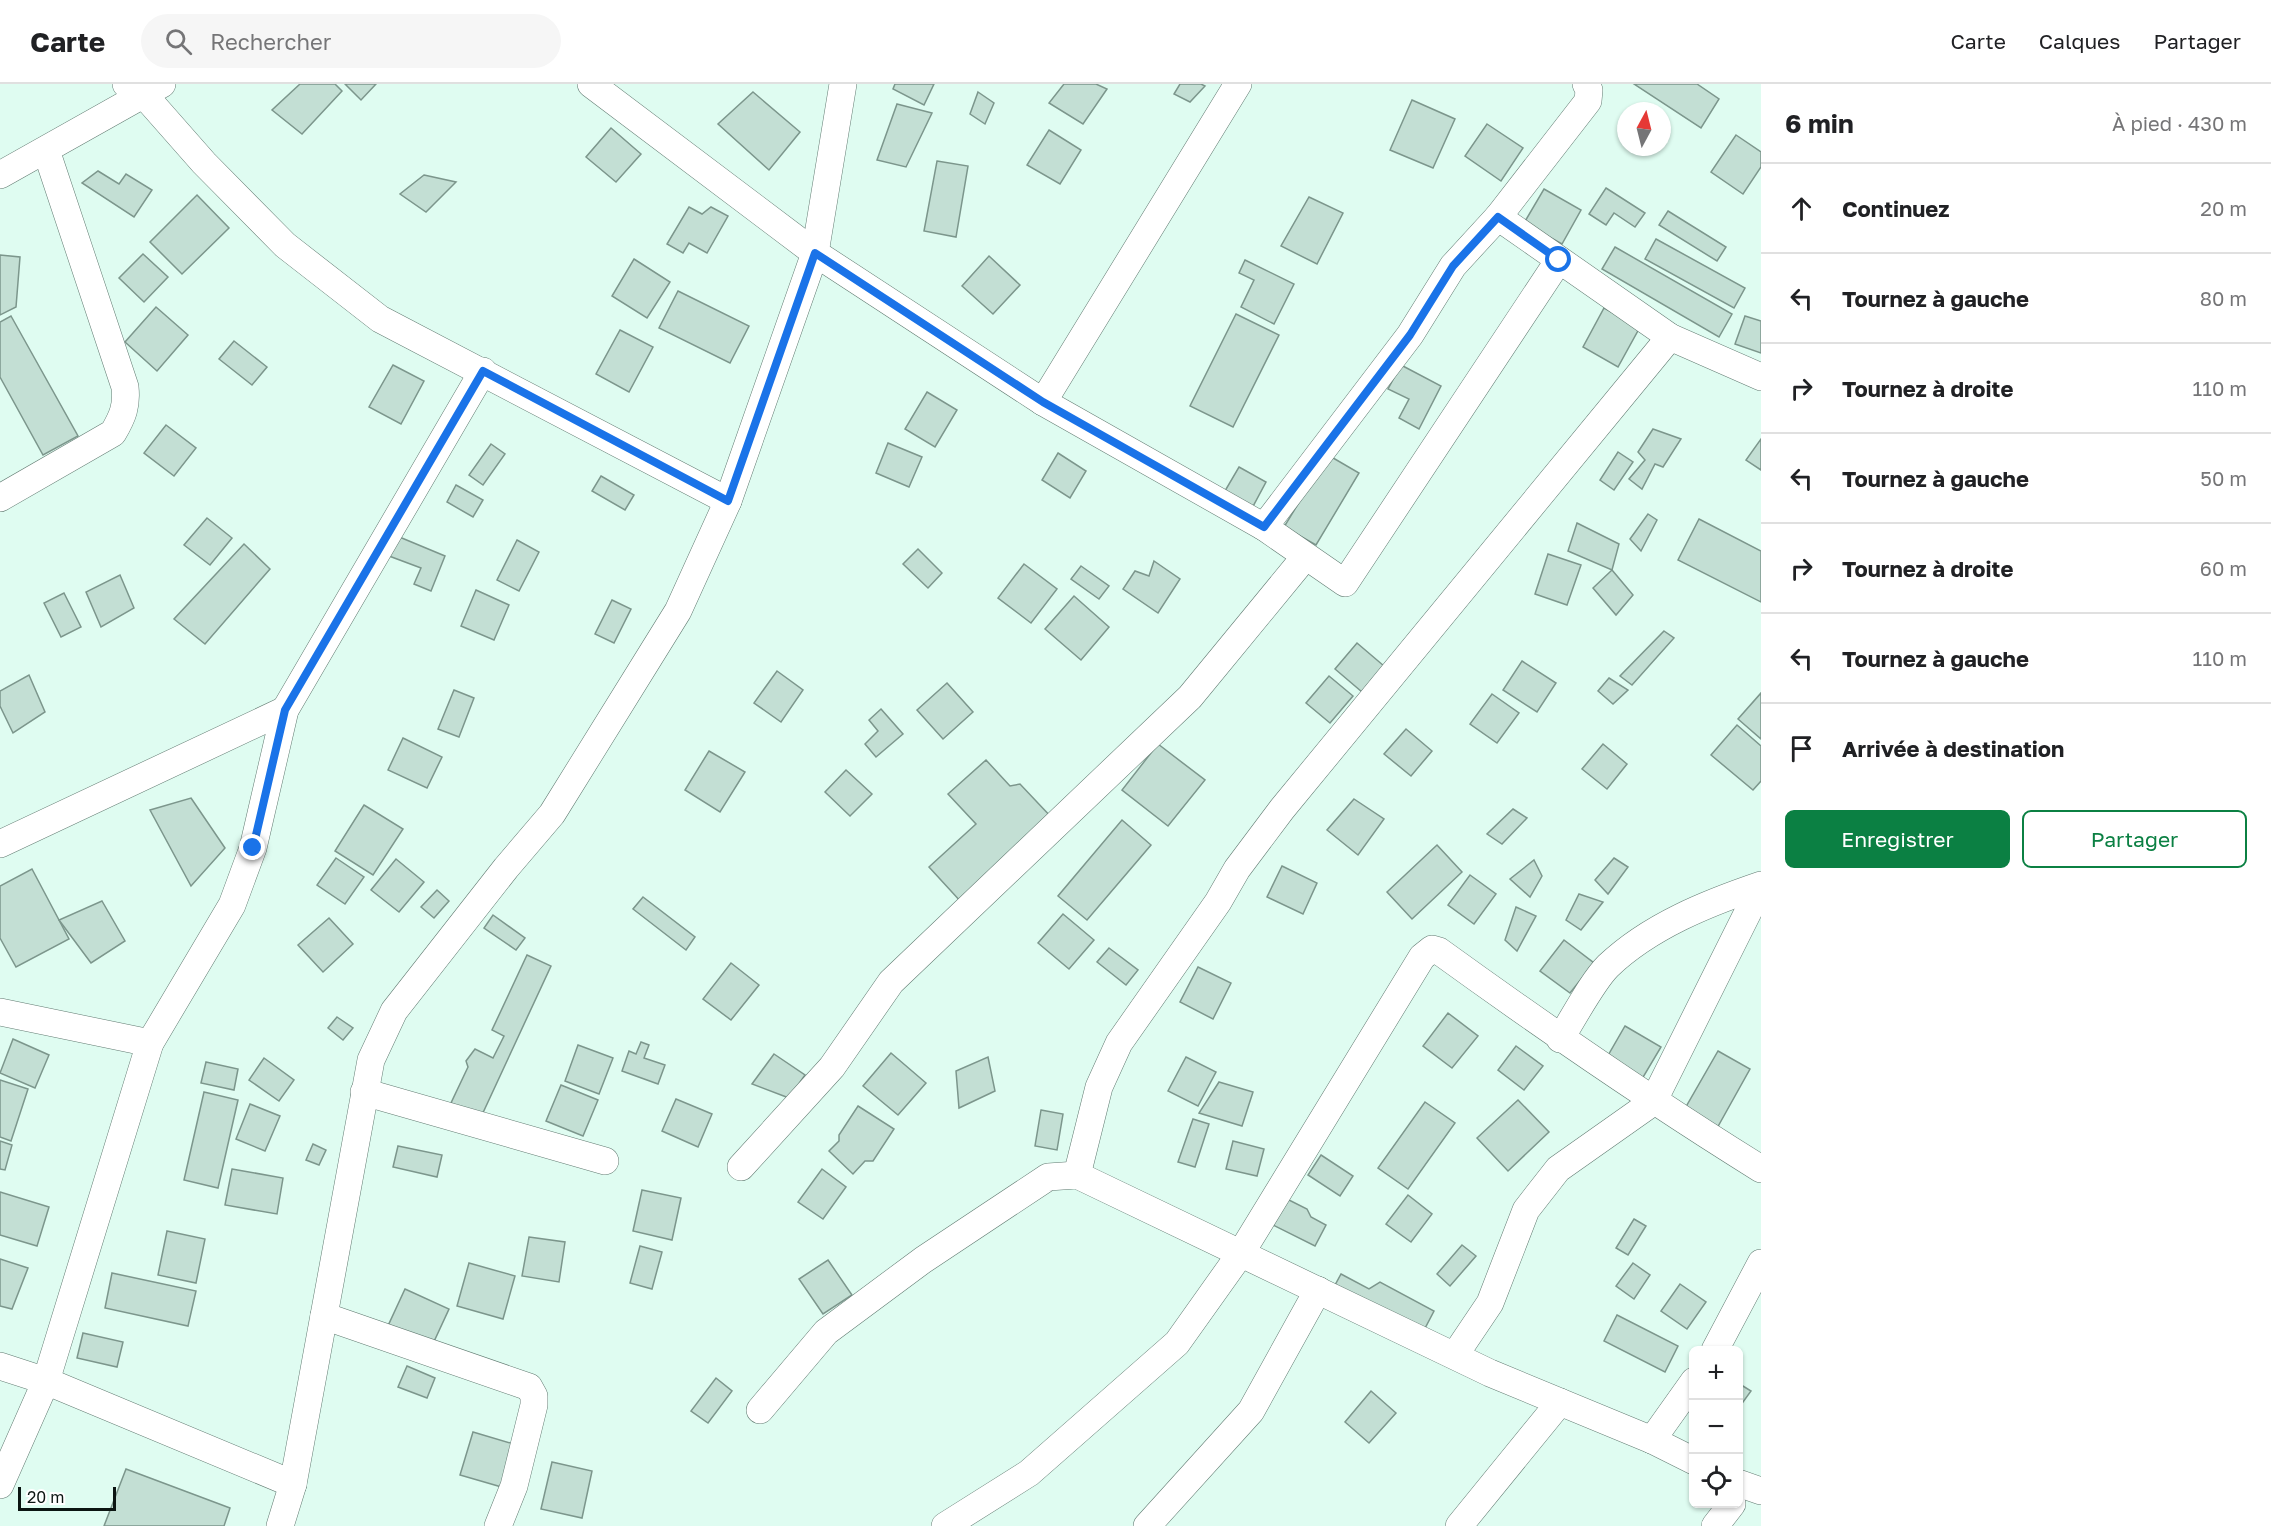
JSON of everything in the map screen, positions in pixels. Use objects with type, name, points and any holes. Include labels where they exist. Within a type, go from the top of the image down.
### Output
[{"type":"street","points":[[591,84],[815,253],[1043,402],[1264,527],[1345,583],[1559,260]]},
{"type":"street","points":[[280,1526],[293,1484],[371,1060],[394,1011],[506,868],[552,814],[678,611],[728,501],[815,253],[843,84]]},
{"type":"street","points":[[1043,402],[1238,84]]},
{"type":"street","points":[[1264,527],[1410,335],[1453,266],[1498,217],[1588,101],[1589,90],[1586,84]]},
{"type":"street","points":[[0,175],[46,150],[144,88],[204,163],[285,245],[380,319],[728,501]]},
{"type":"street","points":[[0,498],[113,433],[123,418],[127,404],[125,387],[46,150]]},
{"type":"street","points":[[1498,217],[1670,337],[1761,377]]},
{"type":"street","points":[[1077,1175],[1099,1087],[1119,1043],[1218,902],[1236,869],[1282,809],[1670,337]]},
{"type":"street","points":[[0,1485],[46,1381],[150,1043],[232,905],[253,848],[285,710],[483,371]]},
{"type":"street","points":[[741,1167],[832,1067],[891,982],[1190,697],[1305,557]]},
{"type":"street","points":[[0,844],[285,710]]},
{"type":"street","points":[[1560,1039],[1607,967],[1649,936],[1705,904],[1761,886]]},
{"type":"street","points":[[1455,1355],[1490,1303],[1526,1210],[1558,1169],[1653,1102],[1761,886]]},
{"type":"street","points":[[945,1526],[1029,1473],[1177,1342],[1241,1253],[1427,952],[1439,951],[1560,1039],[1653,1102],[1761,1169]]},
{"type":"street","points":[[0,1012],[150,1043]]},
{"type":"street","points":[[364,1092],[605,1161]]},
{"type":"street","points":[[760,1410],[826,1332],[835,1325],[923,1260],[1048,1177],[1077,1175],[1490,1373],[1652,1440],[1689,1458]]},
{"type":"street","points":[[1717,1346],[1761,1263]]},
{"type":"street","points":[[1147,1526],[1251,1411],[1318,1290]]},
{"type":"street","points":[[324,1316],[529,1387],[534,1396],[534,1405],[514,1486],[498,1526]]},
{"type":"street","points":[[0,1366],[46,1381],[293,1484]]},
{"type":"street","points":[[1652,1440],[1689,1388]]},
{"type":"street","points":[[1459,1526],[1560,1402]]},
{"type":"street","points":[[1715,1526],[1730,1508]]},
{"type":"building","points":[[300,84],[335,84],[342,91],[302,134],[272,110]]},
{"type":"building","points":[[345,84],[376,84],[361,100]]},
{"type":"building","points":[[895,84],[934,84],[924,105],[893,89]]},
{"type":"building","points":[[1064,84],[1096,84],[1107,89],[1083,124],[1049,103]]},
{"type":"building","points":[[1180,84],[1205,86],[1190,102],[1174,94]]},
{"type":"building","points":[[1634,84],[1697,84],[1719,99],[1701,128],[1671,108],[1671,102],[1661,102]]},
{"type":"building","points":[[753,92],[800,132],[769,170],[718,124]]},
{"type":"building","points":[[978,92],[994,103],[985,124],[970,114]]},
{"type":"building","points":[[1412,100],[1455,119],[1433,168],[1390,150]]},
{"type":"building","points":[[897,104],[932,113],[906,167],[877,160]]},
{"type":"building","points":[[1487,124],[1523,148],[1501,181],[1465,156]]},
{"type":"building","points":[[611,128],[641,154],[616,182],[586,157]]},
{"type":"building","points":[[1049,130],[1081,150],[1060,184],[1027,165]]},
{"type":"building","points":[[1736,135],[1761,152],[1761,167],[1743,194],[1711,172]]},
{"type":"building","points":[[937,161],[968,166],[956,237],[924,231]]},
{"type":"building","points":[[98,171],[119,184],[126,174],[152,190],[134,217],[82,183]]},
{"type":"building","points":[[424,175],[456,182],[426,212],[400,194]]},
{"type":"building","points":[[1606,188],[1645,213],[1635,227],[1614,213],[1606,225],[1589,214]]},
{"type":"building","points":[[1544,189],[1581,210],[1562,244],[1524,223]]},
{"type":"building","points":[[197,195],[229,228],[182,274],[150,242]]},
{"type":"building","points":[[1309,197],[1343,213],[1317,264],[1281,246]]},
{"type":"building","points":[[689,207],[702,214],[711,207],[728,216],[707,253],[689,243],[683,253],[667,244]]},
{"type":"building","points":[[1668,211],[1726,247],[1717,261],[1659,225]]},
{"type":"building","points":[[1656,239],[1745,288],[1734,308],[1645,259]]},
{"type":"building","points":[[1615,247],[1732,314],[1719,337],[1602,269]]},
{"type":"building","points":[[143,254],[168,277],[144,302],[119,278]]},
{"type":"building","points":[[0,255],[20,257],[16,307],[0,315]]},
{"type":"building","points":[[989,256],[1020,285],[993,314],[962,286]]},
{"type":"building","points":[[634,259],[670,282],[647,318],[612,296]]},
{"type":"building","points":[[1245,260],[1294,284],[1274,324],[1241,307],[1254,280],[1239,273]]},
{"type":"building","points":[[678,291],[749,326],[730,363],[659,328]]},
{"type":"building","points":[[156,307],[188,335],[157,371],[125,342]]},
{"type":"building","points":[[1604,308],[1640,327],[1618,367],[1583,347]]},
{"type":"building","points":[[1236,314],[1279,335],[1233,427],[1190,406]]},
{"type":"building","points":[[11,316],[78,436],[43,455],[0,377],[0,322]]},
{"type":"building","points":[[1745,316],[1761,321],[1761,353],[1735,344]]},
{"type":"building","points":[[620,330],[653,347],[629,392],[596,374]]},
{"type":"building","points":[[234,341],[267,367],[252,385],[219,359]]},
{"type":"building","points":[[393,365],[424,381],[401,424],[369,407]]},
{"type":"building","points":[[1401,365],[1441,386],[1419,429],[1399,418],[1409,399],[1388,389]]},
{"type":"building","points":[[927,392],[957,410],[935,447],[905,429]]},
{"type":"building","points":[[166,425],[196,448],[174,476],[144,453]]},
{"type":"building","points":[[1653,429],[1681,439],[1663,467],[1655,464],[1642,489],[1629,479],[1645,460],[1638,452]]},
{"type":"building","points":[[1761,439],[1761,470],[1746,460]]},
{"type":"building","points":[[888,443],[922,457],[909,487],[876,473]]},
{"type":"building","points":[[491,444],[505,454],[483,485],[469,475]]},
{"type":"building","points":[[1618,452],[1633,462],[1614,490],[1600,480]]},
{"type":"building","points":[[1058,453],[1086,471],[1070,498],[1042,480]]},
{"type":"building","points":[[1328,455],[1359,473],[1316,545],[1284,527]]},
{"type":"building","points":[[1239,467],[1266,482],[1250,512],[1222,496]]},
{"type":"building","points":[[601,476],[634,495],[625,510],[592,491]]},
{"type":"building","points":[[456,485],[483,500],[473,517],[447,502]]},
{"type":"building","points":[[1648,514],[1657,520],[1641,551],[1630,539]]},
{"type":"building","points":[[207,518],[232,538],[210,565],[184,545]]},
{"type":"building","points":[[1699,519],[1761,551],[1761,602],[1678,560]]},
{"type":"building","points":[[1577,523],[1619,544],[1612,570],[1568,551]]},
{"type":"building","points":[[397,536],[445,556],[431,591],[414,584],[421,568],[389,556]]},
{"type":"building","points":[[517,540],[539,552],[519,591],[497,580]]},
{"type":"building","points":[[244,544],[270,569],[205,644],[174,619]]},
{"type":"building","points":[[918,549],[942,573],[928,588],[903,564]]},
{"type":"building","points":[[1548,554],[1581,565],[1567,605],[1535,594]]},
{"type":"building","points":[[1154,561],[1180,579],[1158,613],[1123,589],[1135,571],[1149,576]]},
{"type":"building","points":[[1024,564],[1057,589],[1031,623],[998,598]]},
{"type":"building","points":[[1081,566],[1109,586],[1099,599],[1071,579]]},
{"type":"building","points":[[1612,570],[1633,595],[1616,615],[1593,588]]},
{"type":"building","points":[[120,575],[134,608],[101,627],[86,592]]},
{"type":"building","points":[[476,590],[509,605],[494,640],[461,626]]},
{"type":"building","points":[[64,593],[81,627],[61,637],[44,603]]},
{"type":"building","points":[[1074,596],[1109,627],[1081,660],[1045,629]]},
{"type":"building","points":[[612,600],[631,609],[614,643],[595,634]]},
{"type":"building","points":[[1664,631],[1674,638],[1632,685],[1620,676]]},
{"type":"building","points":[[1357,643],[1384,666],[1362,692],[1335,669]]},
{"type":"building","points":[[1522,661],[1556,683],[1537,712],[1503,690]]},
{"type":"building","points":[[777,671],[803,690],[781,722],[754,703]]},
{"type":"building","points":[[29,675],[45,712],[13,733],[0,706],[0,691]]},
{"type":"building","points":[[1329,676],[1353,696],[1330,723],[1306,703]]},
{"type":"building","points":[[1609,678],[1628,690],[1613,704],[1598,691]]},
{"type":"building","points":[[947,683],[973,712],[943,739],[917,710]]},
{"type":"building","points":[[454,690],[474,698],[459,737],[438,729]]},
{"type":"building","points":[[1761,693],[1761,739],[1738,719]]},
{"type":"building","points":[[1492,694],[1519,713],[1497,743],[1470,724]]},
{"type":"building","points":[[881,709],[903,734],[876,757],[865,744],[878,731],[869,720]]},
{"type":"building","points":[[1737,725],[1761,746],[1761,781],[1753,790],[1711,755]]},
{"type":"building","points":[[1406,729],[1432,751],[1411,776],[1384,754]]},
{"type":"building","points":[[403,738],[442,757],[427,788],[388,770]]},
{"type":"building","points":[[1158,744],[1205,780],[1168,826],[1122,790]]},
{"type":"building","points":[[1603,744],[1627,764],[1607,789],[1582,769]]},
{"type":"building","points":[[709,751],[745,772],[720,812],[685,790]]},
{"type":"building","points":[[986,760],[1010,786],[1020,784],[1053,819],[962,903],[929,867],[976,824],[948,794]]},
{"type":"building","points":[[846,770],[872,794],[850,816],[825,792]]},
{"type":"building","points":[[191,798],[225,848],[191,886],[150,810]]},
{"type":"building","points":[[1354,799],[1384,819],[1358,855],[1327,830]]},
{"type":"building","points":[[364,805],[403,829],[373,875],[335,851]]},
{"type":"building","points":[[1513,809],[1527,818],[1502,844],[1487,834]]},
{"type":"building","points":[[1122,820],[1151,845],[1087,920],[1058,896]]},
{"type":"building","points":[[1437,845],[1462,872],[1412,919],[1387,892]]},
{"type":"building","points":[[336,858],[364,877],[345,904],[317,885]]},
{"type":"building","points":[[1614,858],[1628,867],[1608,894],[1595,880]]},
{"type":"building","points":[[396,859],[424,882],[399,912],[371,890]]},
{"type":"building","points":[[1534,860],[1542,876],[1530,897],[1510,879]]},
{"type":"building","points":[[1282,866],[1317,883],[1303,914],[1267,897]]},
{"type":"building","points":[[32,869],[69,939],[16,967],[0,938],[0,886]]},
{"type":"building","points":[[1470,875],[1496,894],[1474,924],[1448,905]]},
{"type":"building","points":[[437,890],[449,901],[434,918],[421,907]]},
{"type":"building","points":[[1579,894],[1603,902],[1581,930],[1566,920]]},
{"type":"building","points":[[643,897],[695,937],[686,950],[633,909]]},
{"type":"building","points":[[102,901],[125,941],[91,963],[59,920]]},
{"type":"building","points":[[1516,907],[1536,916],[1517,951],[1505,940]]},
{"type":"building","points":[[1063,914],[1094,940],[1069,969],[1038,943]]},
{"type":"building","points":[[493,915],[525,938],[516,950],[484,928]]},
{"type":"building","points":[[329,918],[353,944],[323,972],[298,945]]},
{"type":"building","points":[[1564,940],[1594,963],[1570,993],[1540,971]]},
{"type":"building","points":[[1109,948],[1138,970],[1126,985],[1097,962]]},
{"type":"building","points":[[527,955],[551,966],[481,1117],[451,1103],[468,1067],[466,1061],[475,1049],[493,1058],[504,1036],[492,1030]]},
{"type":"building","points":[[731,963],[759,985],[731,1020],[703,999]]},
{"type":"building","points":[[1198,967],[1231,983],[1213,1019],[1180,1002]]},
{"type":"building","points":[[1448,1013],[1478,1036],[1452,1068],[1423,1046]]},
{"type":"building","points":[[337,1017],[353,1028],[343,1040],[328,1028]]},
{"type":"building","points":[[1625,1026],[1661,1047],[1642,1079],[1606,1059]]},
{"type":"building","points":[[13,1039],[49,1055],[35,1088],[0,1073]]},
{"type":"building","points":[[641,1042],[649,1045],[644,1058],[665,1065],[658,1084],[622,1071],[629,1051],[636,1054]]},
{"type":"building","points":[[578,1045],[613,1058],[599,1094],[565,1081]]},
{"type":"building","points":[[1516,1046],[1543,1066],[1524,1090],[1498,1070]]},
{"type":"building","points":[[1718,1051],[1750,1069],[1716,1130],[1683,1112]]},
{"type":"building","points":[[891,1053],[926,1083],[898,1115],[863,1086]]},
{"type":"building","points":[[774,1054],[805,1075],[789,1098],[752,1084]]},
{"type":"building","points":[[988,1057],[995,1091],[959,1108],[956,1071]]},
{"type":"building","points":[[1186,1057],[1216,1072],[1198,1106],[1168,1091]]},
{"type":"building","points":[[264,1058],[294,1080],[279,1101],[249,1080]]},
{"type":"building","points":[[206,1062],[238,1069],[234,1090],[201,1083]]},
{"type":"building","points":[[0,1080],[28,1089],[11,1141],[0,1137]]},
{"type":"building","points":[[1219,1082],[1253,1092],[1242,1126],[1199,1113]]},
{"type":"building","points":[[561,1085],[598,1100],[583,1136],[546,1121]]},
{"type":"building","points":[[204,1092],[238,1100],[218,1188],[184,1180]]},
{"type":"building","points":[[676,1099],[712,1114],[698,1147],[662,1131]]},
{"type":"building","points":[[1518,1100],[1549,1132],[1508,1171],[1477,1138]]},
{"type":"building","points":[[1425,1102],[1455,1123],[1408,1189],[1378,1168]]},
{"type":"building","points":[[250,1104],[280,1116],[265,1151],[236,1139]]},
{"type":"building","points":[[858,1106],[894,1129],[873,1161],[865,1161],[853,1174],[829,1151],[839,1141],[839,1135]]},
{"type":"building","points":[[1041,1110],[1063,1114],[1057,1150],[1035,1146]]},
{"type":"building","points":[[1193,1119],[1209,1124],[1195,1167],[1178,1162]]},
{"type":"building","points":[[0,1141],[12,1145],[5,1170],[0,1169]]},
{"type":"building","points":[[1233,1141],[1264,1149],[1257,1176],[1226,1169]]},
{"type":"building","points":[[313,1144],[326,1150],[319,1165],[306,1160]]},
{"type":"building","points":[[398,1146],[442,1155],[437,1177],[393,1167]]},
{"type":"building","points":[[1321,1155],[1353,1176],[1340,1196],[1308,1175]]},
{"type":"building","points":[[232,1169],[283,1178],[277,1214],[225,1205]]},
{"type":"building","points":[[822,1169],[846,1187],[823,1219],[798,1202]]},
{"type":"building","points":[[642,1190],[681,1198],[672,1240],[633,1231]]},
{"type":"building","points":[[0,1192],[49,1207],[37,1246],[0,1235]]},
{"type":"building","points":[[1408,1195],[1432,1214],[1411,1242],[1386,1224]]},
{"type":"building","points":[[1283,1197],[1307,1209],[1311,1217],[1326,1225],[1315,1246],[1269,1223]]},
{"type":"building","points":[[1634,1219],[1646,1226],[1628,1255],[1616,1248]]},
{"type":"building","points":[[167,1231],[205,1239],[196,1283],[158,1275]]},
{"type":"building","points":[[529,1237],[565,1242],[559,1282],[522,1276]]},
{"type":"building","points":[[1462,1245],[1476,1256],[1450,1286],[1437,1274]]},
{"type":"building","points":[[640,1246],[662,1252],[652,1289],[630,1283]]},
{"type":"building","points":[[0,1259],[28,1268],[12,1309],[0,1306]]},
{"type":"building","points":[[828,1260],[852,1295],[823,1314],[799,1279]]},
{"type":"building","points":[[469,1263],[515,1276],[503,1319],[457,1306]]},
{"type":"building","points":[[1633,1263],[1650,1275],[1634,1299],[1616,1286]]},
{"type":"building","points":[[112,1273],[196,1291],[188,1326],[105,1308]]},
{"type":"building","points":[[1341,1274],[1369,1289],[1380,1282],[1434,1311],[1422,1334],[1334,1287]]},
{"type":"building","points":[[1680,1284],[1706,1302],[1687,1329],[1661,1311]]},
{"type":"building","points":[[405,1289],[449,1309],[431,1348],[387,1328]]},
{"type":"building","points":[[1617,1315],[1678,1346],[1665,1372],[1604,1341]]},
{"type":"building","points":[[83,1333],[123,1342],[117,1367],[77,1358]]},
{"type":"building","points":[[407,1366],[435,1378],[427,1398],[398,1387]]},
{"type":"building","points":[[716,1378],[732,1391],[708,1423],[691,1411]]},
{"type":"building","points":[[1743,1386],[1751,1391],[1743,1402]]},
{"type":"building","points":[[1371,1391],[1396,1413],[1369,1443],[1345,1422]]},
{"type":"building","points":[[473,1432],[517,1445],[505,1488],[460,1475]]},
{"type":"building","points":[[552,1462],[592,1471],[582,1518],[541,1509]]},
{"type":"building","points":[[126,1469],[230,1508],[224,1526],[104,1526]]},
{"type":"route","points":[[253,848],[285,710],[483,371],[728,501],[815,253],[1043,402],[1264,527],[1410,335],[1453,266],[1498,217],[1559,260]]}]
